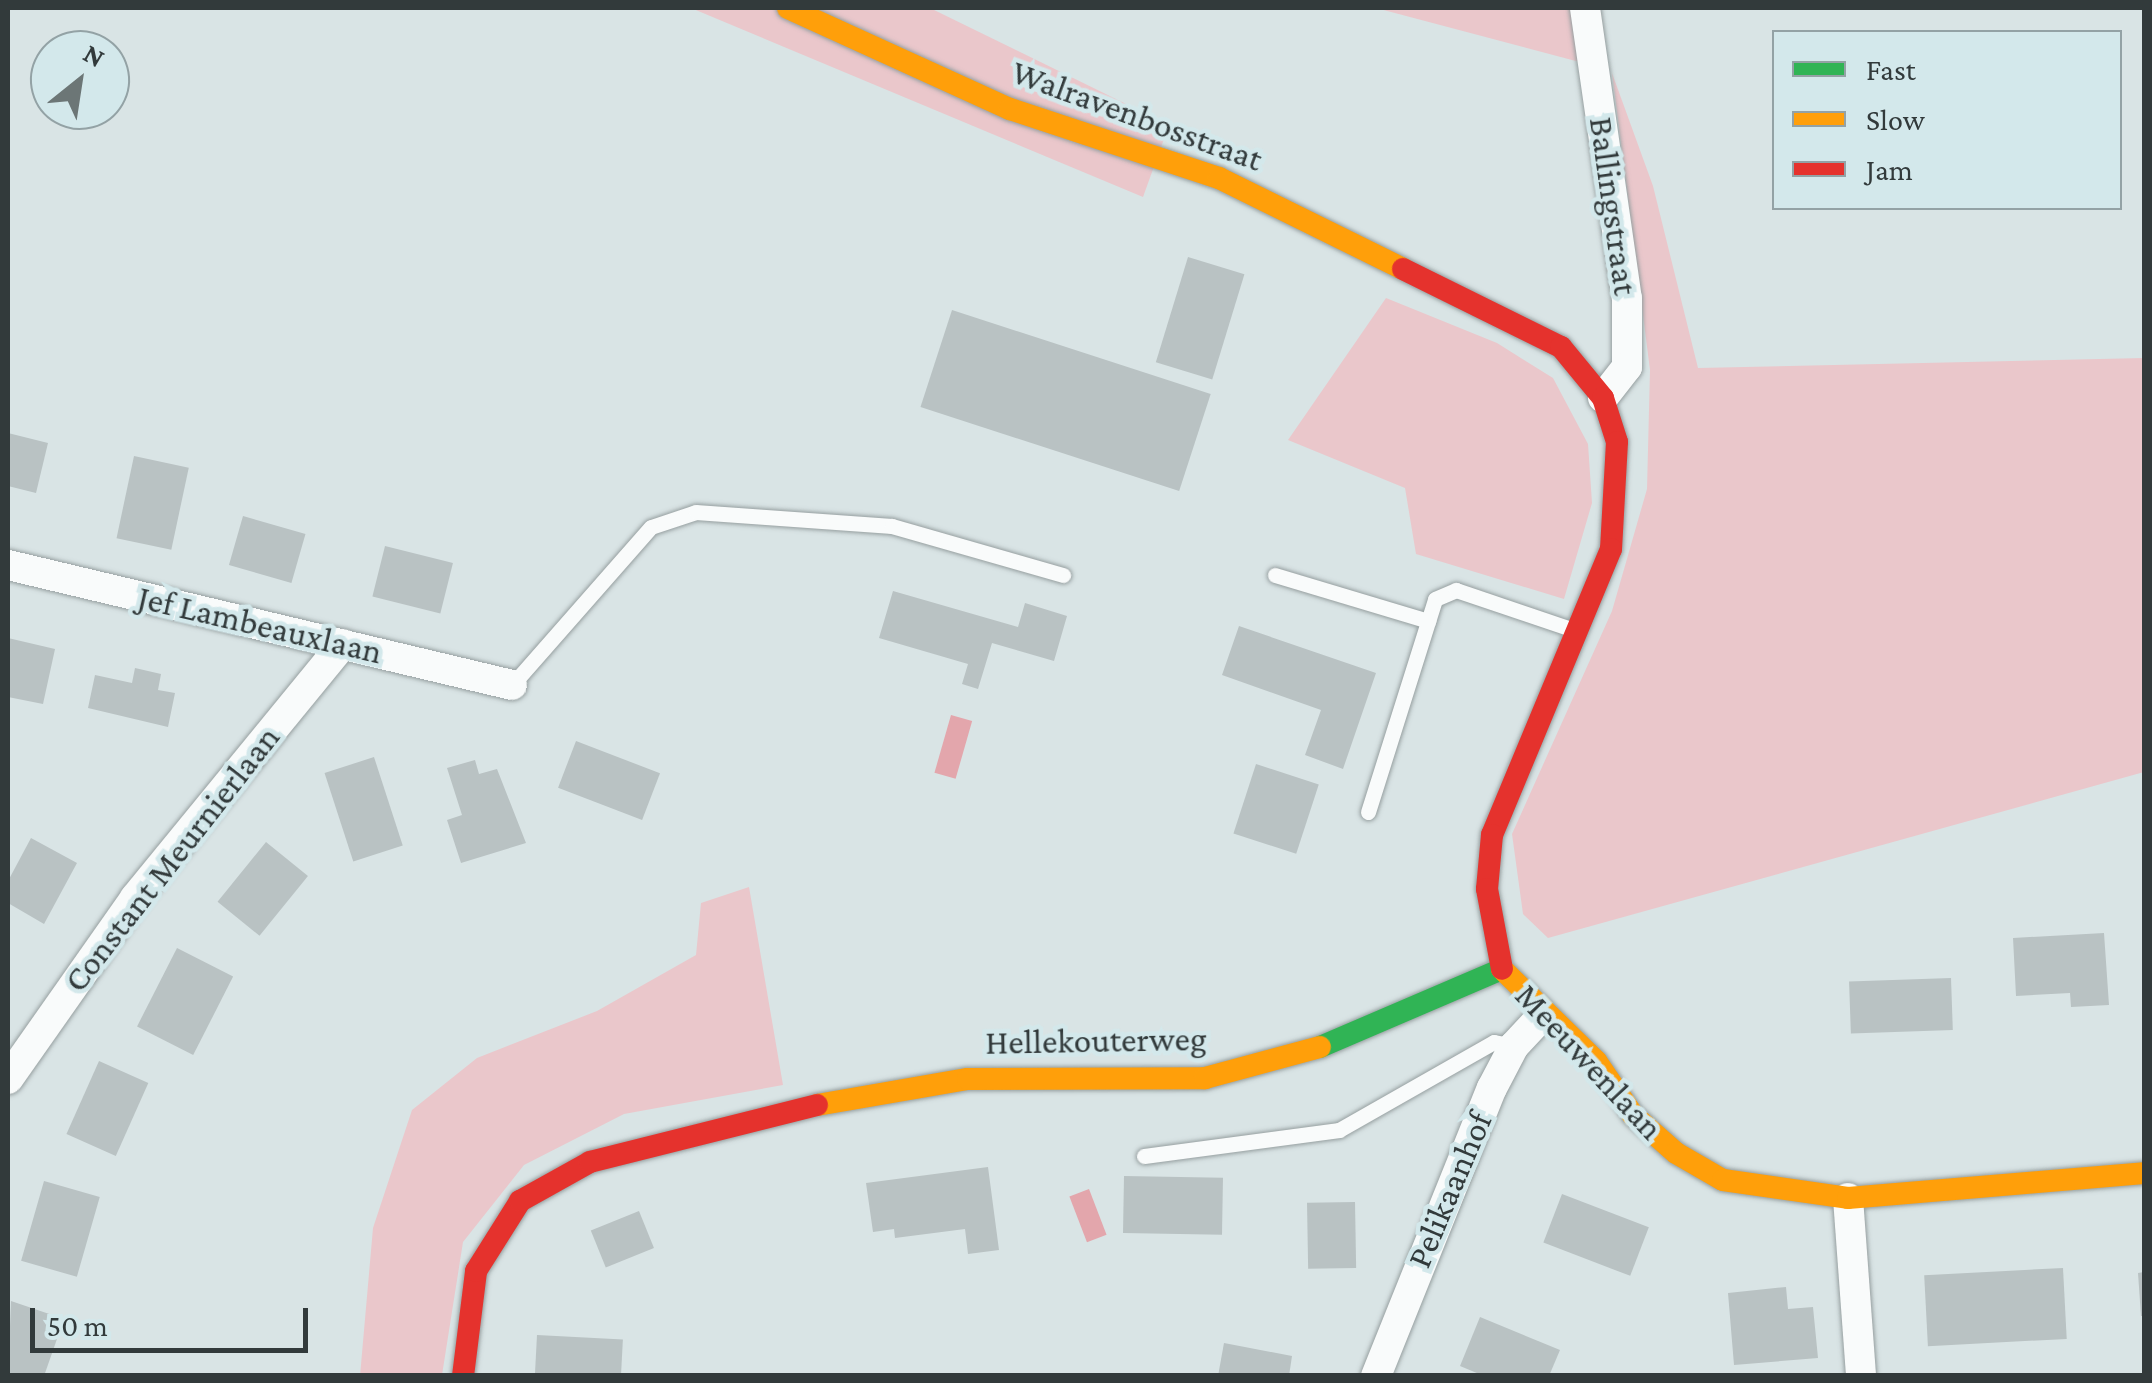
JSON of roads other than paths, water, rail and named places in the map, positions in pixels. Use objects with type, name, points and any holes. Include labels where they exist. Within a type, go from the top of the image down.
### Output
[{"type":"street","name":"Walravenbosstraat","points":[[788,8],[1010,109],[1236,187],[1561,347],[1603,398]]},
{"type":"street","name":"Ballingstraat","points":[[1585,8],[1627,298],[1627,367],[1603,398]]},
{"type":"street","points":[[1502,968],[1487,889],[1492,835],[1574,630],[1611,550],[1619,493],[1616,442],[1603,398]]},
{"type":"street","name":"Jef Lambeauxlaan","points":[[8,565],[512,685]]},
{"type":"street","name":"Constant Meurnierlaan","points":[[8,1079],[135,898],[343,644]]},
{"type":"street","name":"Meeuwenlaan","points":[[1502,968],[1543,1015],[1596,1060],[1633,1116],[1676,1153],[1723,1180],[1766,1192],[1848,1198],[2144,1173]]},
{"type":"street","name":"Hellekouterweg","points":[[463,1376],[476,1272],[520,1202],[590,1162],[773,1113],[968,1079],[1206,1078],[1336,1042],[1502,968]]},
{"type":"street","name":"Pelikaanhof","points":[[1376,1376],[1514,1046],[1543,1015]]},
{"type":"street","points":[[1848,1198],[1860,1376]]},
{"type":"lane","points":[[512,685],[651,527],[696,512],[892,526],[1063,575]]},
{"type":"lane","points":[[1274,575],[1428,621]]},
{"type":"lane","points":[[1368,812],[1435,599],[1456,590],[1574,630]]},
{"type":"lane","points":[[1144,1156],[1339,1130],[1494,1042],[1514,1046]]}]
